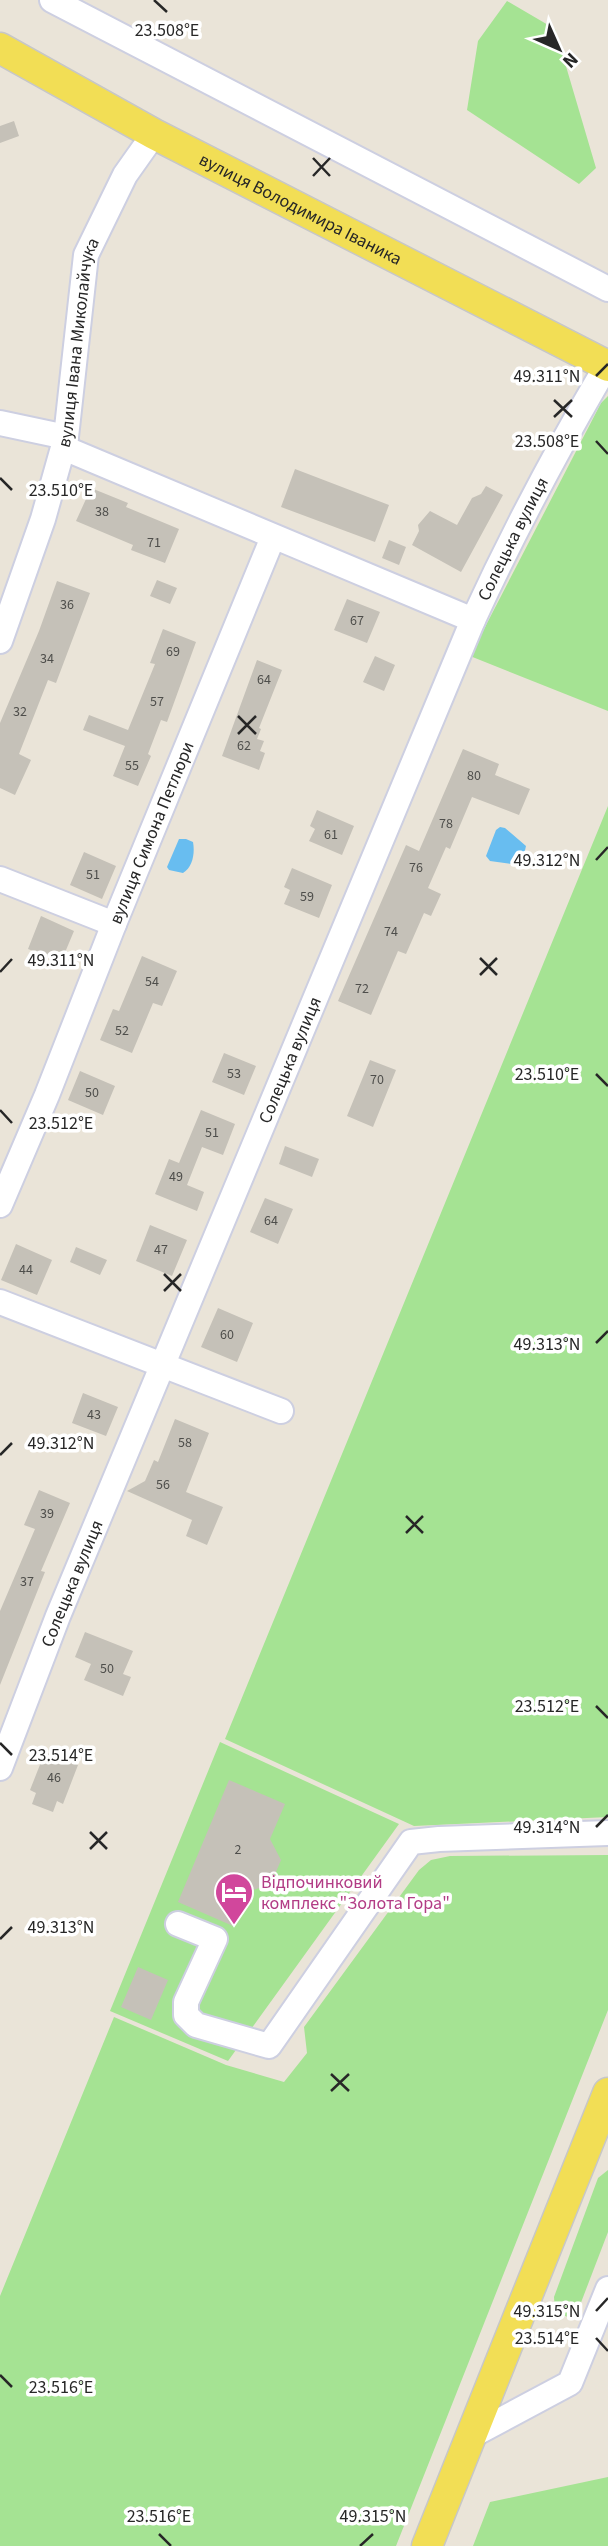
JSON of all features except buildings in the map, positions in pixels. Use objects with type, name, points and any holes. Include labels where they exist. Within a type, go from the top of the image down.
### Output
[{"type":"main road","name":"вулиця Володимира Іваника","points":[[0,48],[154,134],[607,365]]},
{"type":"main road","points":[[427,2546],[608,2093]]},
{"type":"street","points":[[52,0],[608,289]]},
{"type":"street","name":"вулиця Івана Миколайчука","points":[[0,640],[43,519],[65,442],[86,255],[125,175],[154,134]]},
{"type":"street","name":"Солецька вулиця","points":[[0,1768],[58,1616],[472,620],[576,417],[607,365]]},
{"type":"street","points":[[0,423],[65,442],[273,537],[472,620]]},
{"type":"street","name":"вулиця Симона Петлюри","points":[[0,1205],[273,537]]},
{"type":"street","points":[[0,880],[114,924]]},
{"type":"street","points":[[0,1302],[281,1411]]},
{"type":"street","points":[[178,1924],[215,1939],[186,2002],[186,2015],[196,2025],[269,2046],[411,1842],[608,1833]]},
{"type":"street","points":[[471,2436],[570,2383],[608,2289]]},
{"type":"green space","points":[[507,1],[555,29],[596,168],[579,184],[467,110],[478,41]]},
{"type":"green space","points":[[608,396],[608,711],[470,656],[601,403]]},
{"type":"green space","points":[[608,806],[608,1817],[414,1826],[225,1739]]},
{"type":"green space","name":"Відпочинковий комплекс \"Золота Гора\"","points":[[220,1742],[399,1824],[228,2061],[110,2011]]},
{"type":"green space","points":[[608,1855],[608,2010],[396,2546],[0,2546],[0,2296],[114,2017],[226,2065],[284,2082],[307,2053],[304,2027],[419,1870],[431,1860],[450,1856]]},
{"type":"green space","points":[[608,2170],[608,2232],[577,2313],[569,2318],[558,2310],[554,2297],[598,2178]]},
{"type":"green space","points":[[608,2477],[608,2546],[473,2546],[490,2502]]},
{"type":"water","points":[[505,828],[526,846],[523,859],[518,865],[490,861],[486,856],[496,830]]},
{"type":"water","points":[[179,839],[193,842],[194,846],[191,863],[183,873],[169,870],[167,867]]},
{"type":"place","name":"Відпочинковий комплекс \"Золота Гора\"","points":[[234,1926]]}]
